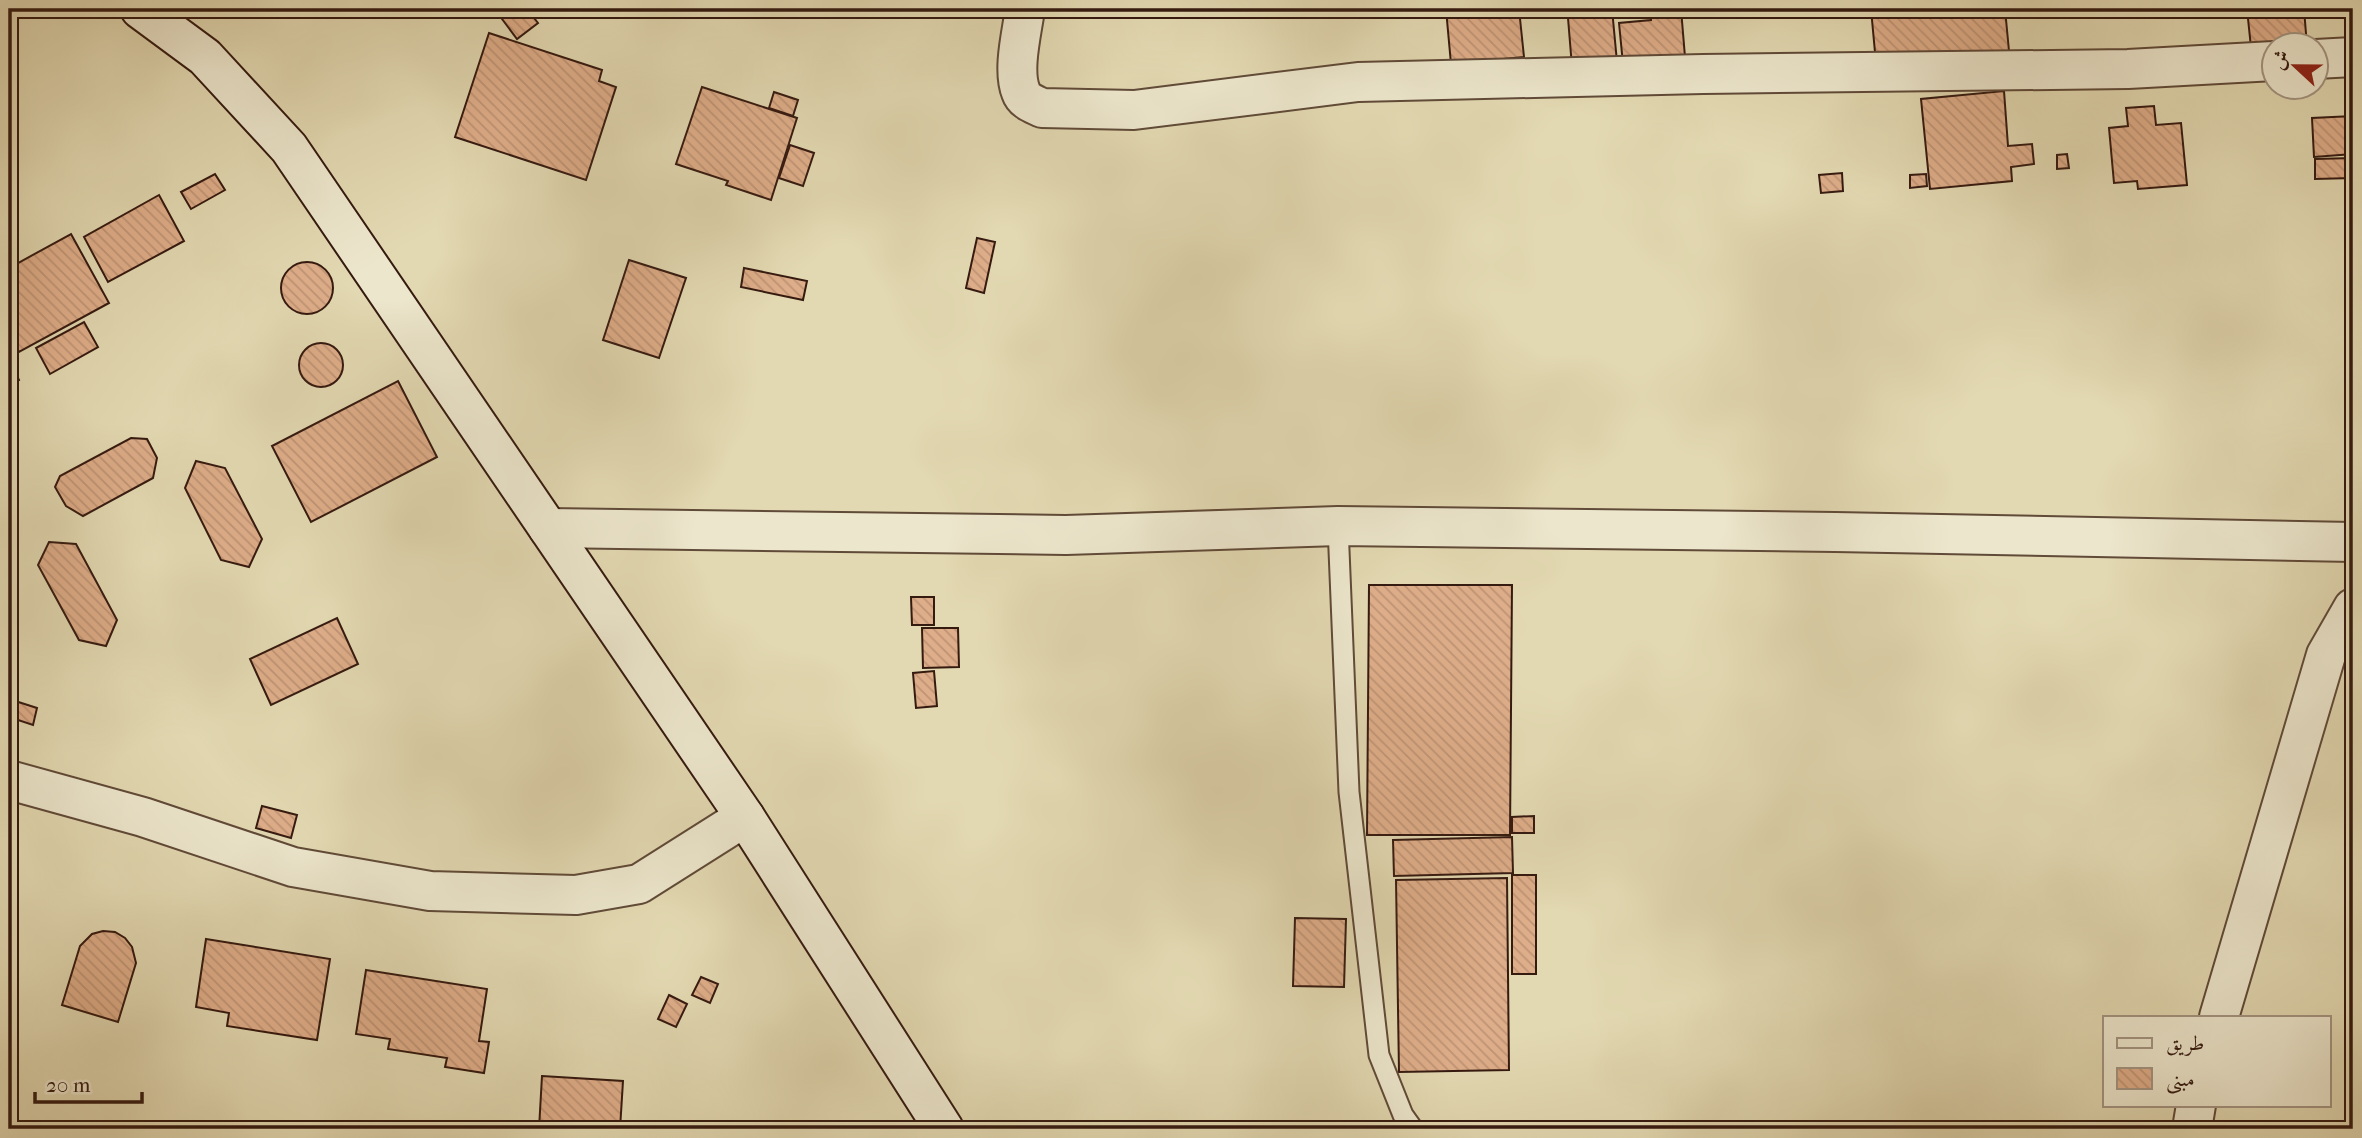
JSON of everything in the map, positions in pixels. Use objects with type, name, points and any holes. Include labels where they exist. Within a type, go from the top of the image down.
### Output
[{"type":"street","points":[[140,9],[205,57],[289,148],[745,817],[944,1129]]},
{"type":"street","points":[[1025,9],[1017,72],[1021,93],[1029,102],[1042,108],[1135,110],[1358,82],[1703,74],[2128,69],[2260,62]]},
{"type":"street","points":[[2330,58],[2353,57]]},
{"type":"street","points":[[548,528],[1066,535],[1338,526],[2353,542]]},
{"type":"street","points":[[2219,1016],[2326,655],[2353,608]]},
{"type":"street","points":[[9,780],[143,817],[293,867],[430,891],[576,895],[639,884],[745,817]]},
{"type":"street","points":[[2192,1129],[2196,1106]]},
{"type":"lane","points":[[1338,526],[1349,792],[1379,1055],[1403,1115],[1413,1129]]},
{"type":"building","points":[[515,9],[527,9],[538,23],[517,39],[502,19]]},
{"type":"building","points":[[1446,9],[1519,9],[1524,57],[1451,64]]},
{"type":"building","points":[[1589,9],[1612,9],[1617,62],[1572,67],[1568,18],[1589,16]]},
{"type":"building","points":[[1650,9],[1681,9],[1685,57],[1623,64],[1619,23],[1651,20]]},
{"type":"building","points":[[1871,9],[2005,9],[2009,51],[1876,63]]},
{"type":"building","points":[[2188,9],[2227,9],[2228,11],[2188,15]]},
{"type":"building","points":[[2247,9],[2304,9],[2306,32],[2260,32],[2260,53],[2252,57]]},
{"type":"building","points":[[489,33],[602,70],[599,81],[616,87],[586,180],[455,137]]},
{"type":"building","points":[[702,87],[797,118],[771,200],[726,185],[728,181],[676,164]]},
{"type":"building","points":[[2004,91],[2008,146],[2032,144],[2034,164],[2011,167],[2012,181],[1930,189],[1921,99]]},
{"type":"building","points":[[774,92],[798,100],[793,116],[769,108]]},
{"type":"building","points":[[2154,106],[2156,125],[2181,123],[2187,185],[2138,189],[2137,181],[2114,183],[2109,128],[2128,126],[2126,108]]},
{"type":"building","points":[[2353,116],[2353,154],[2314,157],[2312,118]]},
{"type":"building","points":[[790,145],[814,153],[803,186],[779,178]]},
{"type":"building","points":[[2067,154],[2069,168],[2057,169],[2057,155]]},
{"type":"building","points":[[2353,158],[2353,178],[2315,179],[2315,159]]},
{"type":"building","points":[[1842,173],[1843,191],[1821,193],[1819,175]]},
{"type":"building","points":[[215,174],[225,190],[191,209],[181,192]]},
{"type":"building","points":[[1926,174],[1927,186],[1910,188],[1910,175]]},
{"type":"building","points":[[159,195],[184,241],[108,282],[84,237]]},
{"type":"building","points":[[71,234],[109,303],[19,352],[9,333],[9,268]]},
{"type":"building","points":[[977,238],[995,242],[984,293],[966,288]]},
{"type":"building","points":[[629,260],[686,278],[659,358],[603,340]]},
{"type":"building","points":[[307,262],[317,264],[325,270],[331,278],[331,298],[325,306],[317,312],[307,314],[297,312],[289,306],[283,298],[281,288],[283,278],[289,270],[297,264]]},
{"type":"building","points":[[744,268],[807,281],[803,300],[741,287]]},
{"type":"building","points":[[84,322],[98,347],[50,374],[36,348]]},
{"type":"building","points":[[321,343],[336,350],[343,365],[336,380],[321,387],[306,380],[299,365],[306,350]]},
{"type":"building","points":[[9,359],[19,380],[9,385]]},
{"type":"building","points":[[398,381],[437,457],[311,522],[272,446]]},
{"type":"building","points":[[131,438],[147,439],[157,458],[153,478],[83,516],[66,506],[55,487],[60,476]]},
{"type":"building","points":[[196,461],[225,468],[262,539],[249,567],[221,560],[185,488]]},
{"type":"building","points":[[49,542],[76,544],[117,620],[106,646],[79,640],[38,565]]},
{"type":"building","points":[[1369,585],[1512,585],[1510,835],[1367,835]]},
{"type":"building","points":[[911,597],[934,597],[934,625],[912,625]]},
{"type":"building","points":[[337,618],[358,664],[271,705],[250,659]]},
{"type":"building","points":[[922,628],[958,628],[959,667],[923,668]]},
{"type":"building","points":[[934,671],[937,706],[916,708],[913,673]]},
{"type":"building","points":[[9,699],[37,708],[33,725],[9,717]]},
{"type":"building","points":[[262,806],[297,815],[291,838],[256,828]]},
{"type":"building","points":[[1534,816],[1534,833],[1512,833],[1512,817]]},
{"type":"building","points":[[1512,837],[1513,873],[1394,876],[1393,840]]},
{"type":"building","points":[[1512,875],[1536,875],[1536,974],[1512,974]]},
{"type":"building","points":[[1507,878],[1509,1070],[1399,1072],[1396,880]]},
{"type":"building","points":[[1295,918],[1346,919],[1344,987],[1293,986]]},
{"type":"building","points":[[115,932],[125,938],[132,947],[136,963],[118,1022],[62,1005],[80,946],[92,934]]},
{"type":"building","points":[[206,939],[330,959],[317,1040],[227,1026],[229,1013],[196,1007]]},
{"type":"building","points":[[366,970],[487,989],[479,1041],[489,1042],[484,1073],[445,1067],[447,1058],[388,1049],[390,1039],[356,1034]]},
{"type":"building","points":[[701,977],[718,984],[710,1003],[692,995]]},
{"type":"building","points":[[669,995],[687,1004],[676,1027],[658,1019]]},
{"type":"building","points":[[542,1076],[623,1081],[620,1129],[539,1129]]}]
